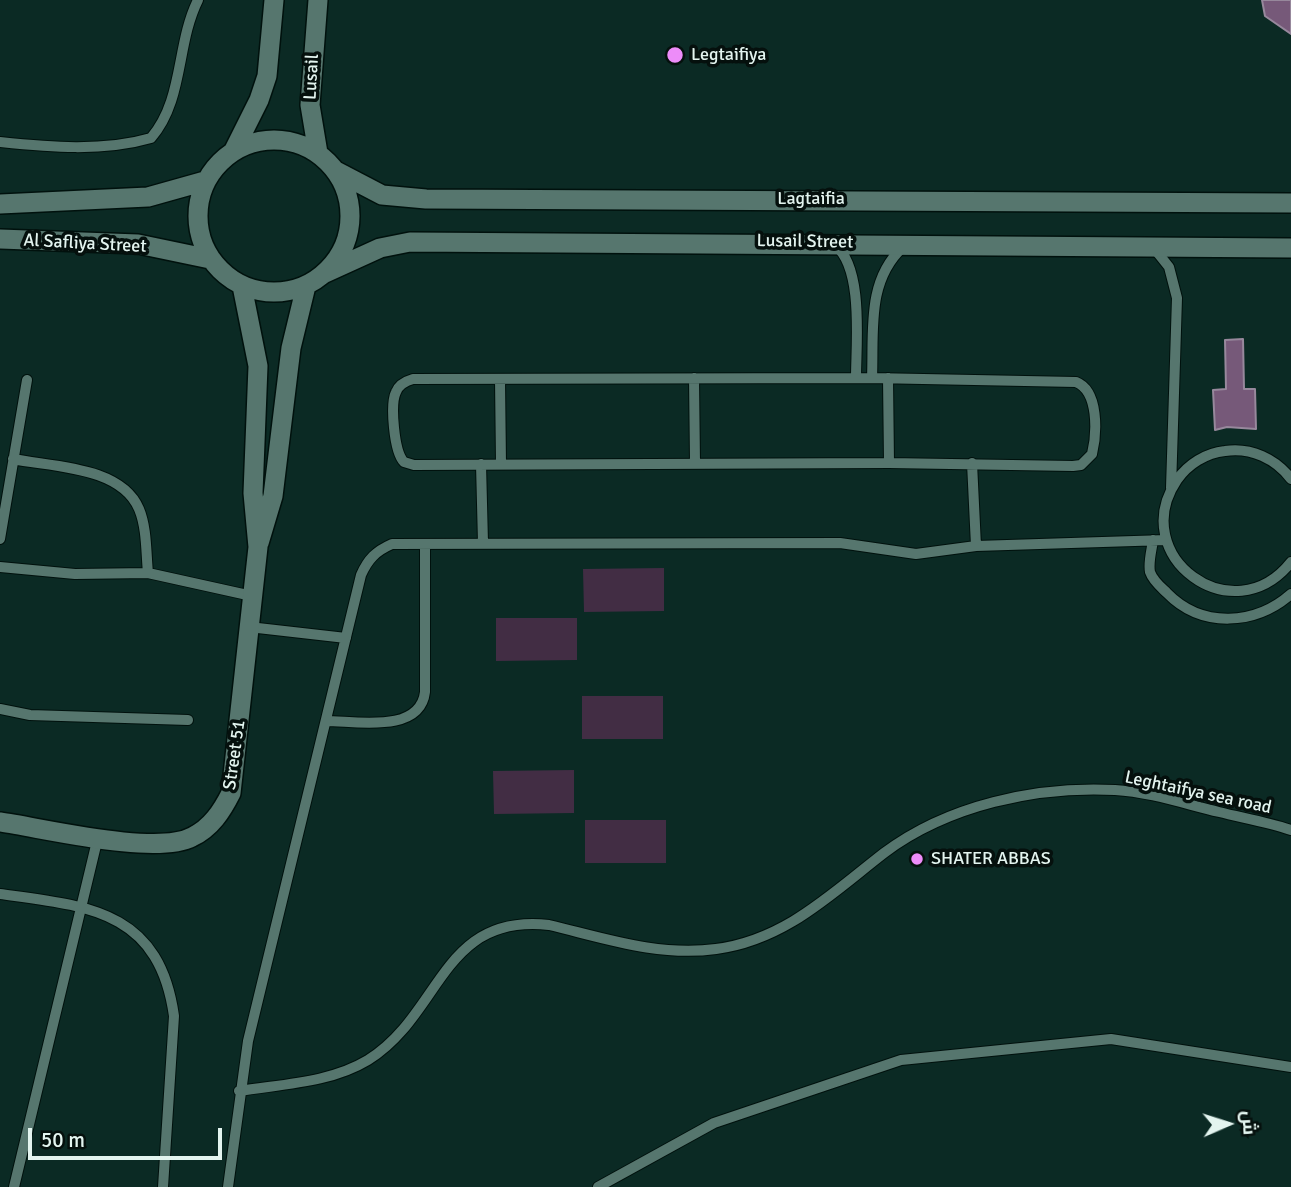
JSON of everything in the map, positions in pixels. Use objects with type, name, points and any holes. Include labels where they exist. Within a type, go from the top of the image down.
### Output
[{"type":"street","name":"Lusail","points":[[317,0],[310,104],[318,153]]},
{"type":"street","points":[[234,150],[259,100],[267,76],[271,1]]},
{"type":"street","points":[[276,139],[298,142],[318,153],[336,171],[346,191],[351,213],[348,235],[340,256],[325,273],[306,286],[285,292],[263,292],[242,286],[220,271],[201,241],[197,221],[205,181],[217,164],[234,150],[254,141],[276,139]]},
{"type":"street","name":"Lagtaifia","points":[[336,171],[382,195],[426,199],[1291,203]]},
{"type":"street","points":[[0,204],[148,197],[205,181]]},
{"type":"street","name":"Al Safliya Street","points":[[0,239],[138,244],[211,259]]},
{"type":"street","name":"Lusail Street","points":[[325,273],[380,248],[410,242],[913,243],[1291,248]]},
{"type":"street","name":"Street 51","points":[[242,286],[258,366],[253,493],[258,547]]},
{"type":"street","name":"Street 51","points":[[0,822],[145,844],[172,843],[192,838],[222,810],[235,776],[258,547],[273,496],[290,356],[306,286]]},
{"type":"lane","points":[[0,142],[40,146],[99,146],[150,138],[161,127],[171,101],[198,0]]},
{"type":"lane","points":[[832,243],[846,259],[853,282],[856,378]]},
{"type":"lane","points":[[872,378],[875,295],[878,281],[892,257],[913,243]]},
{"type":"lane","points":[[1153,246],[1169,267],[1176,290],[1171,489],[1164,514],[1166,540],[1177,562],[1194,579],[1224,591],[1256,588],[1270,582],[1291,562]]},
{"type":"lane","points":[[694,378],[695,463]]},
{"type":"lane","points":[[856,378],[1076,382],[1087,388],[1092,400],[1094,446],[1087,461],[1073,466],[972,463],[414,465],[404,462],[396,447],[394,396],[401,384],[413,379],[856,378]]},
{"type":"lane","points":[[888,378],[889,463]]},
{"type":"lane","points":[[500,379],[501,464]]},
{"type":"lane","points":[[0,539],[27,380]]},
{"type":"lane","points":[[1171,489],[1190,465],[1217,452],[1232,450],[1262,455],[1275,463],[1291,479]]},
{"type":"lane","points":[[13,459],[97,475],[122,487],[139,510],[148,573]]},
{"type":"lane","points":[[972,463],[976,547]]},
{"type":"lane","points":[[481,464],[483,543]]},
{"type":"lane","points":[[1153,540],[1150,565],[1153,577],[1173,600],[1196,613],[1213,618],[1246,617],[1274,607],[1291,594]]},
{"type":"lane","points":[[228,1187],[239,1091],[259,992],[361,575],[372,555],[392,544],[856,544],[916,554],[976,547],[1166,540]]},
{"type":"lane","points":[[326,721],[399,720],[415,715],[421,709],[425,692],[425,544]]},
{"type":"lane","points":[[0,566],[75,574],[148,573],[252,596]]},
{"type":"lane","points":[[249,626],[346,638]]},
{"type":"lane","points":[[0,709],[30,715],[188,720]]},
{"type":"lane","name":"Leghtaifya sea road","points":[[239,1091],[323,1078],[367,1060],[405,1029],[458,953],[491,931],[530,923],[670,951],[741,945],[808,914],[885,852],[914,834],[946,819],[1012,798],[1046,792],[1117,790],[1291,830]]},
{"type":"lane","points":[[14,1187],[98,836]]},
{"type":"lane","points":[[0,894],[81,905],[116,919],[134,933],[156,960],[171,993],[174,1040],[163,1187]]},
{"type":"lane","points":[[598,1187],[715,1123],[901,1060],[1111,1039],[1291,1067]]},
{"type":"shaded area","points":[[1262,0],[1291,0],[1291,34],[1265,16]]},
{"type":"shaded area","points":[[1243,339],[1244,389],[1255,389],[1256,429],[1227,427],[1215,430],[1213,390],[1226,389],[1225,340]]},
{"type":"shaded area","points":[[664,568],[664,611],[584,612],[583,569]]},
{"type":"shaded area","points":[[496,618],[577,618],[577,660],[496,661]]},
{"type":"shaded area","points":[[582,696],[663,696],[663,739],[582,739]]},
{"type":"shaded area","points":[[574,770],[574,813],[494,814],[493,771]]},
{"type":"shaded area","points":[[585,820],[666,820],[666,863],[585,863]]},
{"type":"place","name":"Legtaifiya","points":[[675,55]]},
{"type":"place","name":"SHATER ABBAS","points":[[917,859]]}]
